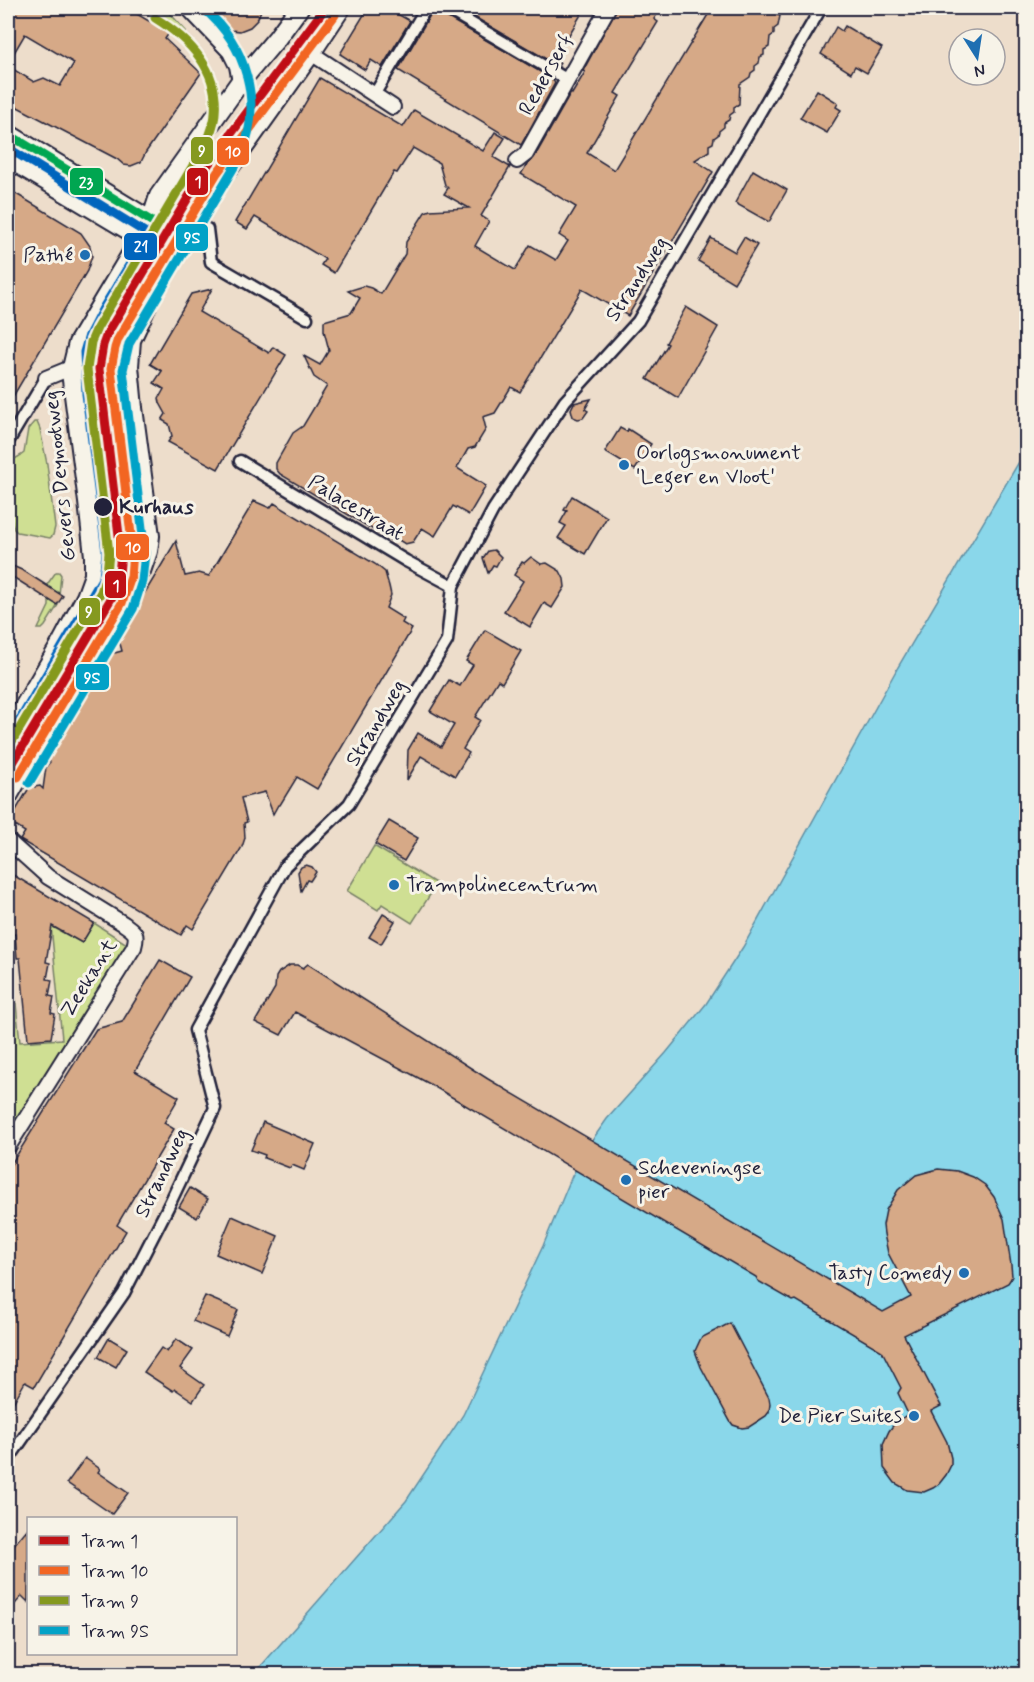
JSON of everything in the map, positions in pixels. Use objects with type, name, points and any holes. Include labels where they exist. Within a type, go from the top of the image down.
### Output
[{"type":"main road","name":"Gevers Deynootweg","points":[[8,734],[62,642],[86,597],[94,575],[94,556],[71,372],[78,343],[151,221],[159,196],[240,81],[277,38],[298,8]]},
{"type":"main road","points":[[8,796],[83,665],[141,571],[148,551],[150,536],[133,408],[129,354],[136,327],[154,291],[219,182],[341,8]]},
{"type":"main road","points":[[8,134],[151,221],[180,248]]},
{"type":"main road","points":[[8,158],[141,238],[180,248]]},
{"type":"street","points":[[188,8],[230,52],[237,66],[240,81]]},
{"type":"street","points":[[374,95],[426,8]]},
{"type":"street","points":[[445,8],[568,80]]},
{"type":"street","name":"Rederserf","points":[[517,161],[526,154],[608,8]]},
{"type":"street","name":"Strandweg","points":[[8,1460],[124,1293],[215,1108],[195,1030],[285,866],[350,804],[447,641],[453,586],[493,510],[566,401],[638,321],[822,8]]},
{"type":"street","points":[[311,53],[393,107]]},
{"type":"street","points":[[207,229],[211,262],[307,318]]},
{"type":"street","points":[[8,442],[46,378],[73,367]]},
{"type":"street","name":"Palacestraat","points":[[240,461],[406,561],[453,586]]},
{"type":"street","name":"Zeekant","points":[[8,841],[48,877],[124,924],[134,931],[136,938],[134,947],[8,1147]]},
{"type":"green space","points":[[139,8],[165,8],[186,31],[184,38]]},
{"type":"green space","points":[[34,422],[37,422],[40,429],[47,464],[55,527],[50,538],[17,532],[8,508],[13,500],[8,480],[9,466],[12,461],[24,453],[28,429]]},
{"type":"green space","points":[[56,572],[61,575],[58,605],[45,626],[38,629],[49,606],[49,597],[41,593]]},
{"type":"green space","name":"Trampolinecentrum","points":[[374,846],[437,884],[412,923],[382,904],[378,910],[347,891]]},
{"type":"green space","points":[[94,923],[130,946],[8,1140],[8,946],[10,946],[20,1042],[62,1039],[51,926],[82,943]]},
{"type":"water","points":[[1026,450],[1026,1674],[254,1674],[406,1501],[463,1415],[543,1246],[572,1176],[595,1136],[706,1004],[743,947],[898,667]]},
{"type":"building","points":[[8,8],[127,8],[169,33],[165,39],[201,73],[141,162],[131,166],[124,165],[117,159],[8,102],[8,66],[34,82],[44,78],[60,86],[74,63],[25,34],[8,63]]},
{"type":"building","points":[[213,8],[262,8],[257,20],[250,27],[240,31],[230,30],[221,24],[214,16]]},
{"type":"building","points":[[368,8],[387,8],[410,21],[382,67],[371,60],[365,70],[340,54]]},
{"type":"building","points":[[437,8],[441,14],[551,78],[555,83],[521,145],[398,70],[433,10]]},
{"type":"building","points":[[459,8],[585,8],[554,60],[560,63],[558,66]]},
{"type":"building","points":[[617,8],[661,8],[654,19],[658,22],[615,93],[620,96],[587,153],[614,170],[712,8],[766,8],[780,16],[778,26],[770,37],[769,47],[764,50],[764,55],[760,57],[750,77],[740,84],[739,104],[734,107],[729,120],[724,123],[724,127],[709,145],[709,151],[695,160],[713,172],[628,316],[582,289],[520,392],[511,387],[495,413],[483,417],[486,429],[475,447],[468,449],[457,468],[486,486],[469,515],[453,506],[435,536],[422,528],[413,542],[405,544],[394,537],[392,541],[280,474],[276,469],[276,463],[293,433],[303,426],[327,386],[314,377],[304,356],[320,365],[329,350],[324,321],[351,313],[360,298],[348,291],[364,286],[381,294],[405,254],[406,242],[425,212],[469,208],[444,194],[448,188],[445,185],[439,163],[413,148],[397,173],[394,172],[334,273],[321,265],[325,259],[255,217],[247,229],[235,222],[320,78],[403,127],[414,110],[483,151],[495,132],[505,138],[493,157],[510,167],[481,216],[489,221],[475,246],[515,270],[530,245],[556,260],[568,241],[559,235],[576,207],[521,174],[534,158],[585,72],[583,71]]},
{"type":"building","points":[[845,26],[882,48],[867,73],[855,66],[851,73],[821,54],[836,27],[842,31]]},
{"type":"building","points":[[817,90],[838,103],[836,107],[841,110],[827,133],[800,118]]},
{"type":"building","points":[[753,170],[787,190],[769,222],[735,203]]},
{"type":"building","points":[[8,189],[81,233],[90,246],[92,256],[87,271],[8,405]]},
{"type":"building","points":[[744,237],[757,245],[734,283],[698,261],[711,238],[735,252]]},
{"type":"building","points":[[212,289],[199,312],[269,353],[273,347],[286,355],[218,469],[168,442],[172,436],[169,424],[162,420],[166,414],[159,398],[164,389],[154,383],[162,371],[150,364],[191,294]]},
{"type":"building","points":[[686,307],[718,327],[678,398],[647,379]]},
{"type":"building","points":[[591,399],[585,409],[588,411],[583,418],[573,417],[571,409],[574,403]]},
{"type":"building","points":[[620,428],[627,432],[628,429],[651,444],[635,470],[605,452]]},
{"type":"building","points":[[572,496],[607,517],[585,554],[558,538],[566,526],[560,523]]},
{"type":"building","points":[[254,501],[270,508],[274,503],[385,572],[391,595],[386,608],[404,619],[402,623],[412,629],[317,789],[297,777],[273,814],[265,792],[241,798],[247,822],[244,823],[245,838],[242,847],[193,929],[187,925],[181,935],[20,840],[25,832],[9,822],[29,788],[40,786],[43,789],[46,767],[50,762],[47,758],[105,661],[111,654],[122,651],[119,640],[122,631],[176,541],[185,576],[199,573],[209,576]]},
{"type":"building","points":[[494,550],[501,557],[488,573],[483,558],[488,551]]},
{"type":"building","points":[[531,557],[541,564],[547,563],[560,571],[565,587],[552,608],[544,603],[530,627],[504,611],[523,581],[514,575],[522,562],[524,563]]},
{"type":"building","points":[[8,564],[24,571],[63,596],[57,605],[8,574]]},
{"type":"building","points":[[485,630],[521,651],[502,683],[498,680],[475,717],[480,720],[463,749],[469,753],[455,776],[421,756],[407,780],[408,750],[418,733],[441,747],[454,725],[430,711],[449,680],[460,686],[473,665],[466,661]]},
{"type":"building","points":[[389,821],[418,838],[404,861],[375,844]]},
{"type":"building","points":[[306,865],[312,867],[316,872],[310,881],[307,880],[301,891],[298,872]]},
{"type":"building","points":[[8,872],[94,923],[82,943],[52,926],[46,962],[50,963],[47,979],[52,980],[49,996],[54,997],[51,1013],[55,1014],[51,1038],[28,1040],[20,958],[17,958],[15,934],[8,935]]},
{"type":"building","points":[[383,914],[395,921],[381,944],[369,937]]},
{"type":"building","points":[[160,960],[190,977],[135,1071],[179,1097],[164,1123],[174,1129],[117,1225],[126,1231],[34,1387],[25,1382],[8,1412],[8,1169],[96,1029],[122,1022]]},
{"type":"building","points":[[308,964],[488,1079],[883,1312],[911,1297],[888,1253],[884,1234],[886,1210],[898,1190],[916,1175],[938,1169],[957,1171],[985,1185],[994,1197],[1004,1219],[1011,1265],[1010,1280],[904,1335],[941,1406],[931,1411],[947,1442],[951,1465],[939,1484],[924,1492],[907,1490],[895,1483],[884,1468],[883,1444],[895,1423],[908,1414],[898,1393],[901,1388],[882,1351],[796,1300],[793,1301],[758,1281],[756,1277],[428,1083],[295,1012],[281,1035],[255,1022],[275,988],[279,972],[290,965],[303,968]]},
{"type":"building","points":[[263,1122],[315,1144],[304,1170],[292,1165],[290,1168],[264,1158],[265,1155],[251,1150]]},
{"type":"building","points":[[190,1188],[208,1199],[197,1218],[179,1207]]},
{"type":"building","points":[[232,1216],[278,1236],[262,1274],[216,1254]]},
{"type":"building","points":[[205,1296],[238,1310],[227,1336],[193,1321]]},
{"type":"building","points":[[730,1323],[769,1398],[769,1412],[749,1427],[742,1428],[733,1425],[730,1421],[695,1351],[701,1338]]},
{"type":"building","points":[[109,1338],[127,1349],[116,1367],[98,1357]]},
{"type":"building","points":[[176,1339],[193,1350],[180,1368],[204,1385],[193,1401],[144,1372],[161,1348],[167,1352]]},
{"type":"building","points":[[85,1458],[100,1469],[98,1472],[128,1493],[112,1514],[67,1483]]},
{"type":"building","points":[[27,1529],[27,1601],[22,1596],[8,1612],[8,1552]]},
{"type":"tram line","name":"9S","points":[[29,783],[133,609],[142,581],[145,553],[123,370],[129,344],[240,157],[247,137],[251,117],[247,77],[231,40],[203,8]]},
{"type":"tram line","name":"1","points":[[8,771],[112,597],[119,575],[121,552],[99,369],[107,334],[207,166],[325,8]]},
{"type":"tram line","name":"10","points":[[18,777],[122,603],[131,577],[133,551],[111,369],[118,339],[217,173],[335,15]]},
{"type":"tram line","name":"9","points":[[8,748],[101,592],[107,573],[109,553],[87,369],[91,342],[97,328],[208,140],[214,120],[215,97],[207,69],[190,46],[168,26],[155,18]]},
{"type":"tram line","points":[[112,597],[132,557],[139,530],[118,349],[120,323],[129,297]]},
{"type":"transit line","name":"23","points":[[8,134],[151,221],[163,232]]},
{"type":"transit line","name":"21","points":[[8,148],[148,234],[103,308],[89,335],[84,352],[86,394],[106,553],[103,577],[8,740]]},
{"type":"transit line","name":"23","points":[[8,763],[114,581],[118,553],[98,393],[96,354],[100,340],[114,314],[163,232]]},
{"type":"place","name":"Pathé","points":[[85,255]]},
{"type":"place","name":"Oorlogsmonument 'Leger en Vloot'","points":[[624,465]]},
{"type":"place","name":"Kurhaus","points":[[103,507]]},
{"type":"place","name":"Trampolinecentrum","points":[[394,885]]},
{"type":"place","name":"Scheveningse pier","points":[[626,1180]]},
{"type":"place","name":"Tasty Comedy","points":[[964,1273]]},
{"type":"place","name":"De Pier Suites","points":[[914,1416]]}]
